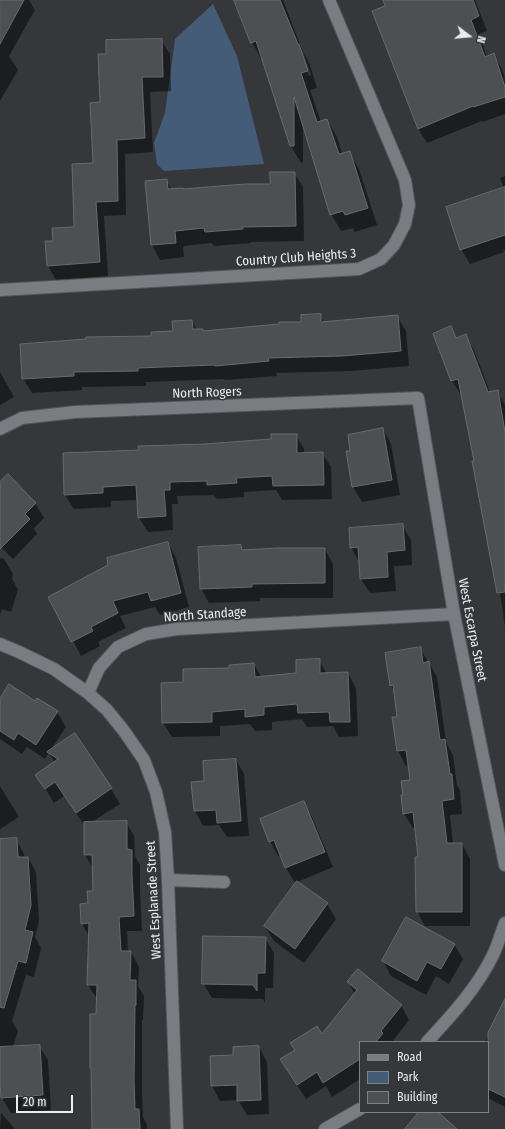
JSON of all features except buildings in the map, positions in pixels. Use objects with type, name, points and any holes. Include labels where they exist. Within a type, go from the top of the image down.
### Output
[{"type":"street","name":"Country Club Heights 3","points":[[0,290],[359,269],[381,259],[394,245],[404,224],[409,205],[405,180],[329,0]]},
{"type":"street","name":"North Rogers","points":[[0,429],[22,418],[75,412],[418,398]]},
{"type":"street","name":"West Escarpa Street","points":[[418,398],[454,614],[505,866]]},
{"type":"street","name":"North Standage","points":[[88,693],[99,668],[118,647],[146,634],[178,629],[454,614]]},
{"type":"street","points":[[0,644],[54,669],[88,693]]},
{"type":"street","name":"West Esplanade Street","points":[[88,693],[107,710],[144,760],[156,792],[165,832],[177,1129]]},
{"type":"street","points":[[168,880],[224,882]]},
{"type":"street","points":[[428,1041],[476,985],[494,955],[505,923]]},
{"type":"street","points":[[325,1129],[359,1110]]},
{"type":"green space","points":[[213,4],[237,56],[264,164],[164,171],[157,164],[154,143],[165,113],[175,39]]}]
